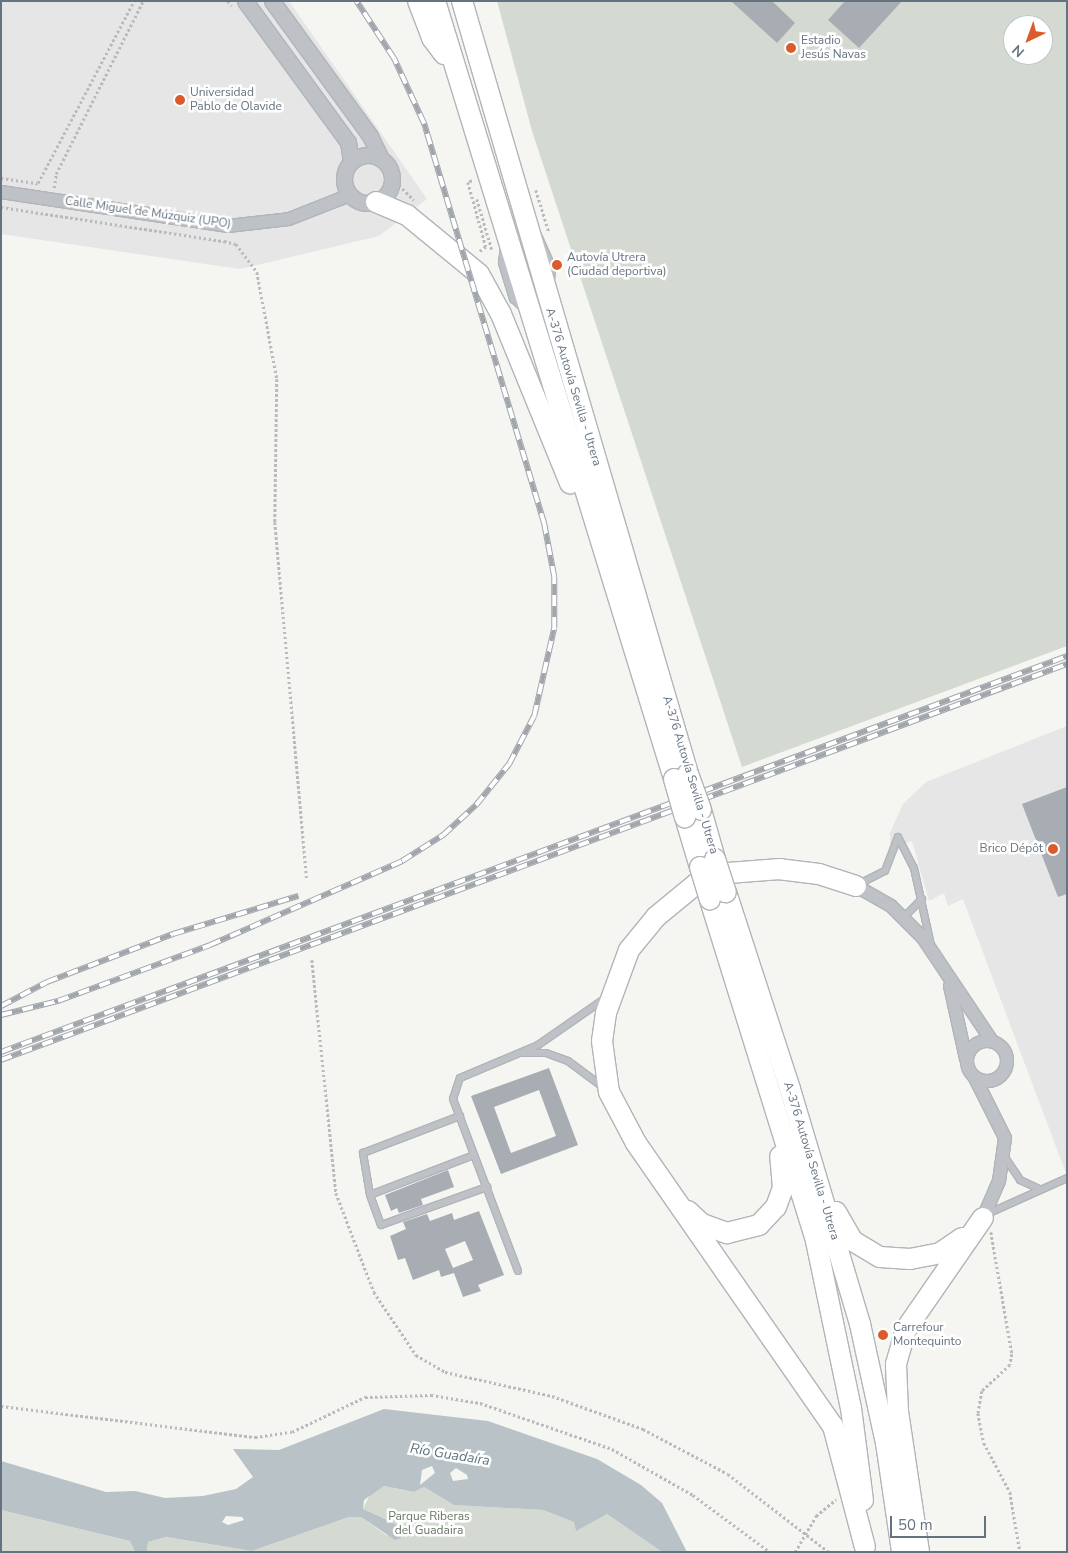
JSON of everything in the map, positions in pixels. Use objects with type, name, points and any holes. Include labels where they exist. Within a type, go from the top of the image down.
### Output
[{"type":"main road","points":[[418,1],[432,38],[454,68]]},
{"type":"main road","name":"A-376 Autovía Sevilla - Utrera","points":[[435,1],[591,513],[693,814],[718,896],[756,1051],[816,1240],[832,1309],[861,1470],[866,1549]]},
{"type":"main road","name":"A-376 Autovía Sevilla - Utrera","points":[[462,1],[681,776]]},
{"type":"main road","points":[[376,202],[407,215],[479,274],[502,314],[571,485],[591,513]]},
{"type":"main road","points":[[856,886],[780,869],[745,870],[709,878],[684,891],[646,929],[621,965],[612,993],[602,1041],[609,1092],[636,1144],[833,1426],[866,1549]]},
{"type":"main road","name":"A-376 Autovía Sevilla - Utrera","points":[[718,896],[790,1089],[872,1375],[902,1552]]},
{"type":"main road","points":[[670,1191],[702,1224],[727,1233],[759,1224],[776,1207],[783,1188],[783,1166],[756,1051]]},
{"type":"main road","points":[[790,1089],[840,1221],[853,1241],[880,1257],[910,1259],[940,1253],[980,1222]]},
{"type":"main road","points":[[918,1552],[898,1412],[896,1364],[906,1329],[980,1222]]},
{"type":"main road","points":[[872,1375],[893,1432],[918,1552]]},
{"type":"street","points":[[246,1],[348,142],[351,162],[344,176],[350,195],[364,203],[376,202],[392,185],[390,168],[381,159],[370,136],[272,1]]},
{"type":"street","points":[[351,162],[364,156],[381,159]]},
{"type":"street","name":"Calle Miguel de Múzquiz (UPO)","points":[[1,192],[228,226],[288,219],[350,195]]},
{"type":"street","points":[[856,886],[904,918],[932,952],[948,979],[992,1041],[1002,1047],[1008,1058],[1006,1070],[986,1082],[975,1078]]},
{"type":"street","points":[[948,979],[962,1025],[967,1063],[1005,1138],[1000,1181],[980,1222]]},
{"type":"street","points":[[967,1063],[974,1046],[992,1041]]},
{"type":"lane","points":[[856,886],[885,871],[898,837],[914,868],[932,952]]},
{"type":"lane","points":[[904,918],[922,899]]},
{"type":"lane","points":[[518,1271],[453,1099],[460,1078],[519,1053],[580,1020],[612,993]]},
{"type":"lane","points":[[519,1053],[546,1054],[568,1061],[609,1092]]},
{"type":"lane","points":[[460,1116],[363,1153],[370,1195],[381,1225],[486,1187]]},
{"type":"lane","points":[[370,1195],[474,1155]]},
{"type":"lane","points":[[1004,1156],[1020,1180],[1039,1189]]},
{"type":"lane","points":[[980,1222],[1039,1189],[1067,1178]]},
{"type":"path","points":[[1,178],[38,183],[134,1]]},
{"type":"path","points":[[50,214],[56,174],[143,1]]},
{"type":"path","points":[[476,256],[486,247],[468,182],[472,181],[492,250]]},
{"type":"path","points":[[534,185],[549,232]]},
{"type":"path","points":[[1,207],[224,240],[236,244],[257,272],[277,379],[275,522],[306,878]]},
{"type":"path","points":[[312,960],[336,1193],[374,1292],[416,1355],[445,1372],[552,1396],[642,1429],[728,1474],[806,1532],[829,1552]]},
{"type":"path","points":[[980,1222],[995,1240],[994,1258],[1012,1354],[1010,1365],[982,1391],[978,1413],[984,1443],[1010,1492],[1020,1552]]},
{"type":"path","points":[[1,1406],[255,1437],[292,1432],[365,1397],[431,1395],[480,1404],[612,1449],[693,1495],[770,1552]]},
{"type":"path","points":[[795,1552],[806,1532],[836,1498],[835,1492]]},
{"type":"shaded area","name":"Universidad Pablo de Olavide","points":[[1,1],[289,1],[427,199],[379,236],[240,269],[1,234]]},
{"type":"shaded area","points":[[1067,726],[1067,1176],[963,899],[948,906],[944,893],[929,901],[912,841],[890,847],[890,833],[903,804],[926,782]]},
{"type":"green space","points":[[497,1],[1067,1],[1067,646],[742,767],[532,131]]},
{"type":"green space","name":"Parque Riberas del Guadaira","points":[[384,1486],[414,1492],[424,1487],[454,1505],[543,1510],[574,1522],[576,1530],[607,1514],[662,1552],[147,1552],[148,1542],[166,1537],[252,1551],[349,1517],[361,1517],[386,1535],[401,1538],[401,1530],[394,1523],[363,1509],[371,1492]]},
{"type":"green space","points":[[1,1510],[130,1541],[135,1552],[1,1552]]},
{"type":"water","name":"Río Guadaíra","points":[[384,1409],[488,1421],[597,1459],[641,1485],[662,1503],[687,1552],[662,1552],[607,1514],[576,1531],[574,1522],[543,1510],[454,1505],[424,1487],[414,1492],[384,1486],[364,1500],[363,1509],[394,1523],[401,1530],[401,1538],[395,1540],[361,1517],[349,1517],[252,1551],[166,1537],[148,1542],[147,1552],[135,1552],[130,1541],[1,1510],[1,1461],[106,1492],[135,1491],[165,1498],[203,1496],[236,1489],[253,1477],[233,1449],[279,1450]],"holes":[[[432,1466],[435,1473],[420,1485],[422,1470]],[[456,1468],[467,1475],[468,1479],[453,1481],[450,1473]],[[226,1516],[242,1517],[244,1520],[228,1525],[222,1522]]]},
{"type":"building","points":[[731,1],[772,1],[795,23],[777,43]]},
{"type":"building","points":[[845,1],[902,1],[859,48],[828,20]]},
{"type":"building","name":"Brico Dépôt","points":[[1067,787],[1067,894],[1058,897],[1022,804]]},
{"type":"building","points":[[549,1068],[578,1145],[501,1174],[471,1096]],"holes":[[[539,1090],[556,1136],[511,1153],[494,1107]]]},
{"type":"building","points":[[448,1170],[454,1187],[421,1199],[423,1205],[399,1213],[397,1208],[391,1211],[385,1195]]},
{"type":"building","points":[[479,1211],[504,1275],[478,1285],[481,1291],[463,1297],[454,1273],[441,1277],[439,1270],[413,1280],[405,1258],[398,1260],[390,1236],[406,1229],[403,1222],[427,1214],[430,1221],[452,1213],[454,1220]],"holes":[[[465,1241],[473,1260],[453,1268],[445,1249]]]},
{"type":"railway","points":[[1,1015],[58,1001],[210,945],[402,861],[443,835],[476,805],[509,764],[534,716],[554,628],[554,577],[544,524],[424,124],[394,59],[356,1]]},
{"type":"railway","points":[[1,1052],[1067,656]]},
{"type":"railway","points":[[1,1060],[1067,664]]},
{"type":"railway","points":[[1,1006],[47,982],[173,934],[298,896]]},
{"type":"place","name":"Estadio Jesús Navas","points":[[791,48]]},
{"type":"place","name":"Universidad Pablo de Olavide","points":[[180,100]]},
{"type":"place","name":"Autovía Utrera (Ciudad deportiva)","points":[[557,265]]},
{"type":"place","name":"Brico Dépôt","points":[[1053,849]]},
{"type":"place","name":"Carrefour Montequinto","points":[[883,1335]]}]
